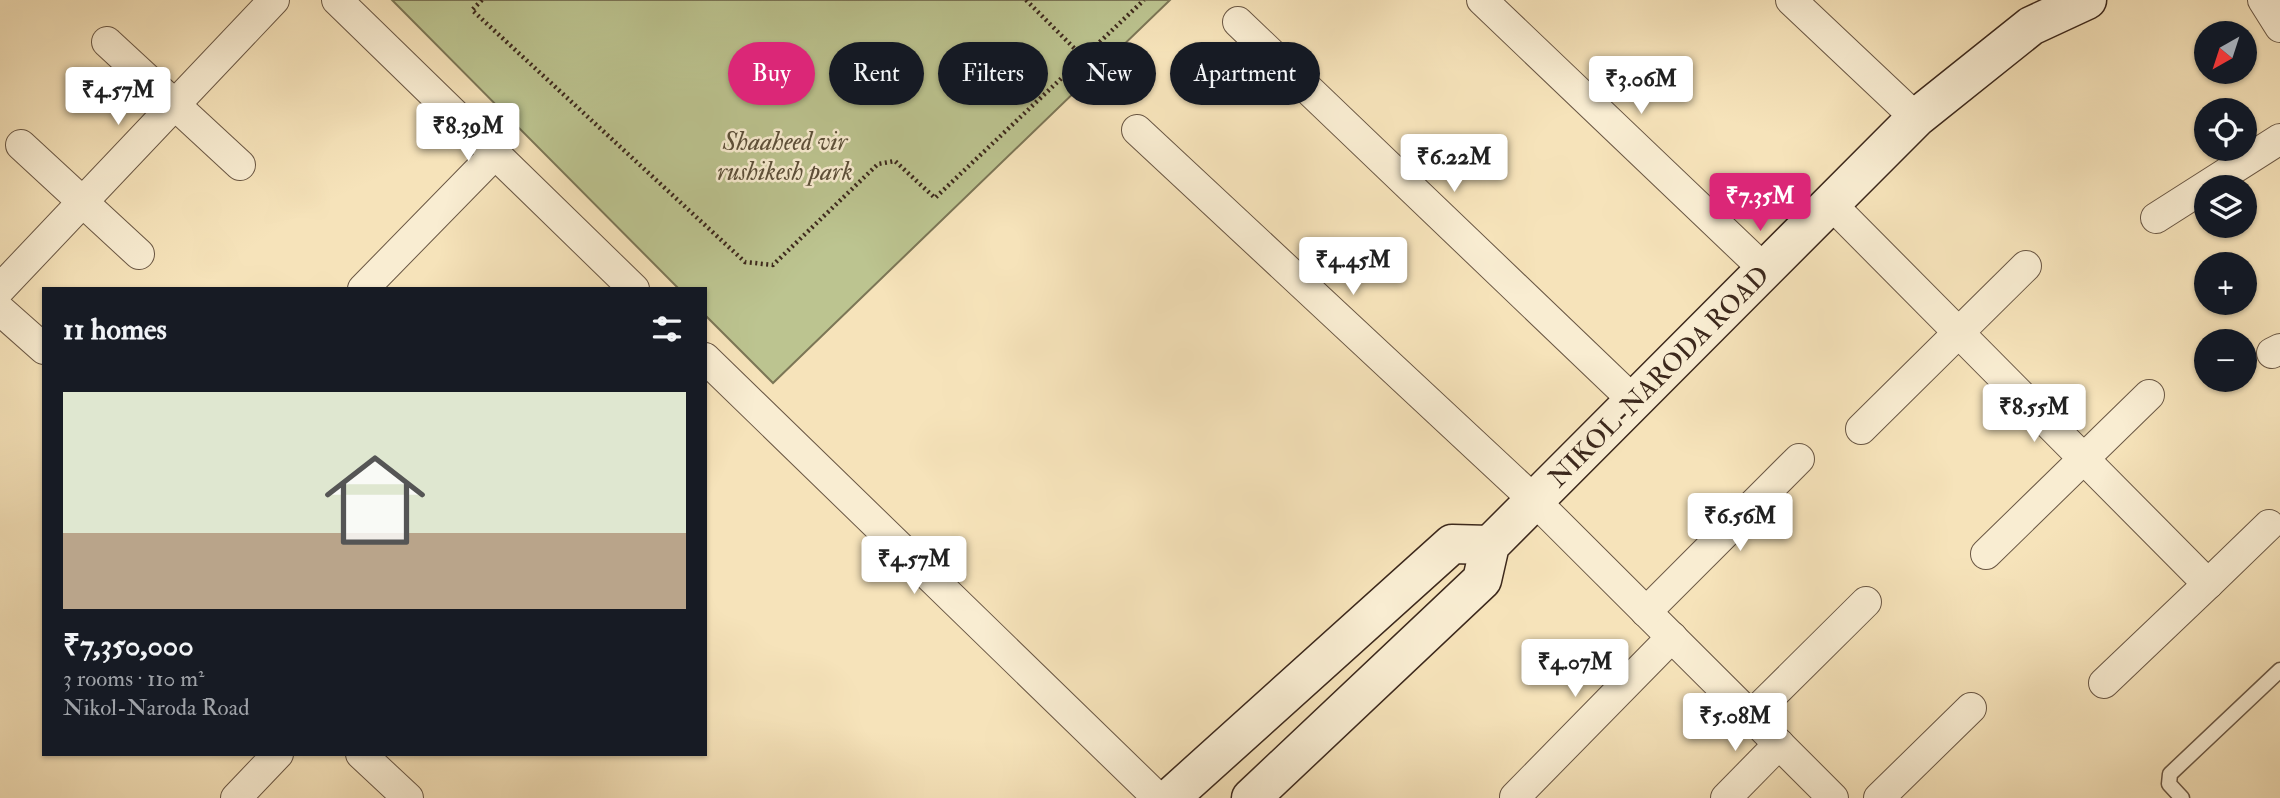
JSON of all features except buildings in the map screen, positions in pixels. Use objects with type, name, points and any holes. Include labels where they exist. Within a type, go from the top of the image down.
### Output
[{"type":"main road","name":"NIKOL-NARODA ROAD","points":[[1490,545],[1916,118],[2031,26],[2073,3]]},
{"type":"main road","points":[[1170,798],[1452,544],[1490,545],[1482,580],[1251,798]]},
{"type":"street","points":[[0,289],[274,0]]},
{"type":"street","points":[[337,0],[632,287]]},
{"type":"street","points":[[1482,0],[1765,270]]},
{"type":"street","points":[[1791,0],[1916,118]]},
{"type":"street","points":[[2263,0],[2280,27]]},
{"type":"street","points":[[1238,22],[1634,402]]},
{"type":"street","points":[[107,42],[240,164]]},
{"type":"street","points":[[1137,130],[1534,500],[1833,798]]},
{"type":"street","points":[[2156,218],[2280,139]]},
{"type":"street","points":[[21,145],[139,254]]},
{"type":"street","points":[[365,287],[495,154]]},
{"type":"street","points":[[1831,204],[2208,584]]},
{"type":"street","points":[[1861,429],[2026,266]]},
{"type":"street","points":[[0,310],[42,347]]},
{"type":"street","points":[[707,360],[1158,798]]},
{"type":"street","points":[[1986,554],[2149,395]]},
{"type":"street","points":[[1646,611],[1799,459]]},
{"type":"street","points":[[2104,683],[2269,525]]},
{"type":"street","points":[[1751,716],[1866,602]]},
{"type":"street","points":[[1515,797],[1672,637]]},
{"type":"street","points":[[1879,798],[1970,708]]},
{"type":"street","points":[[1726,798],[1779,744]]},
{"type":"street","points":[[236,798],[276,756]]},
{"type":"street","points":[[363,756],[408,798]]},
{"type":"lane","points":[[2182,798],[2169,783],[2170,774],[2280,670]]},
{"type":"path","points":[[482,0],[472,10],[745,262],[773,265],[878,164],[895,161],[935,198],[1062,77]]},
{"type":"path","points":[[1026,0],[1068,42]]},
{"type":"path","points":[[1099,42],[1144,0]]},
{"type":"green space","name":"Shaaheed vir rushikesh park","points":[[392,0],[1170,0],[1126,42],[1062,42],[1062,104],[773,383],[707,317],[707,287],[677,287]]}]
